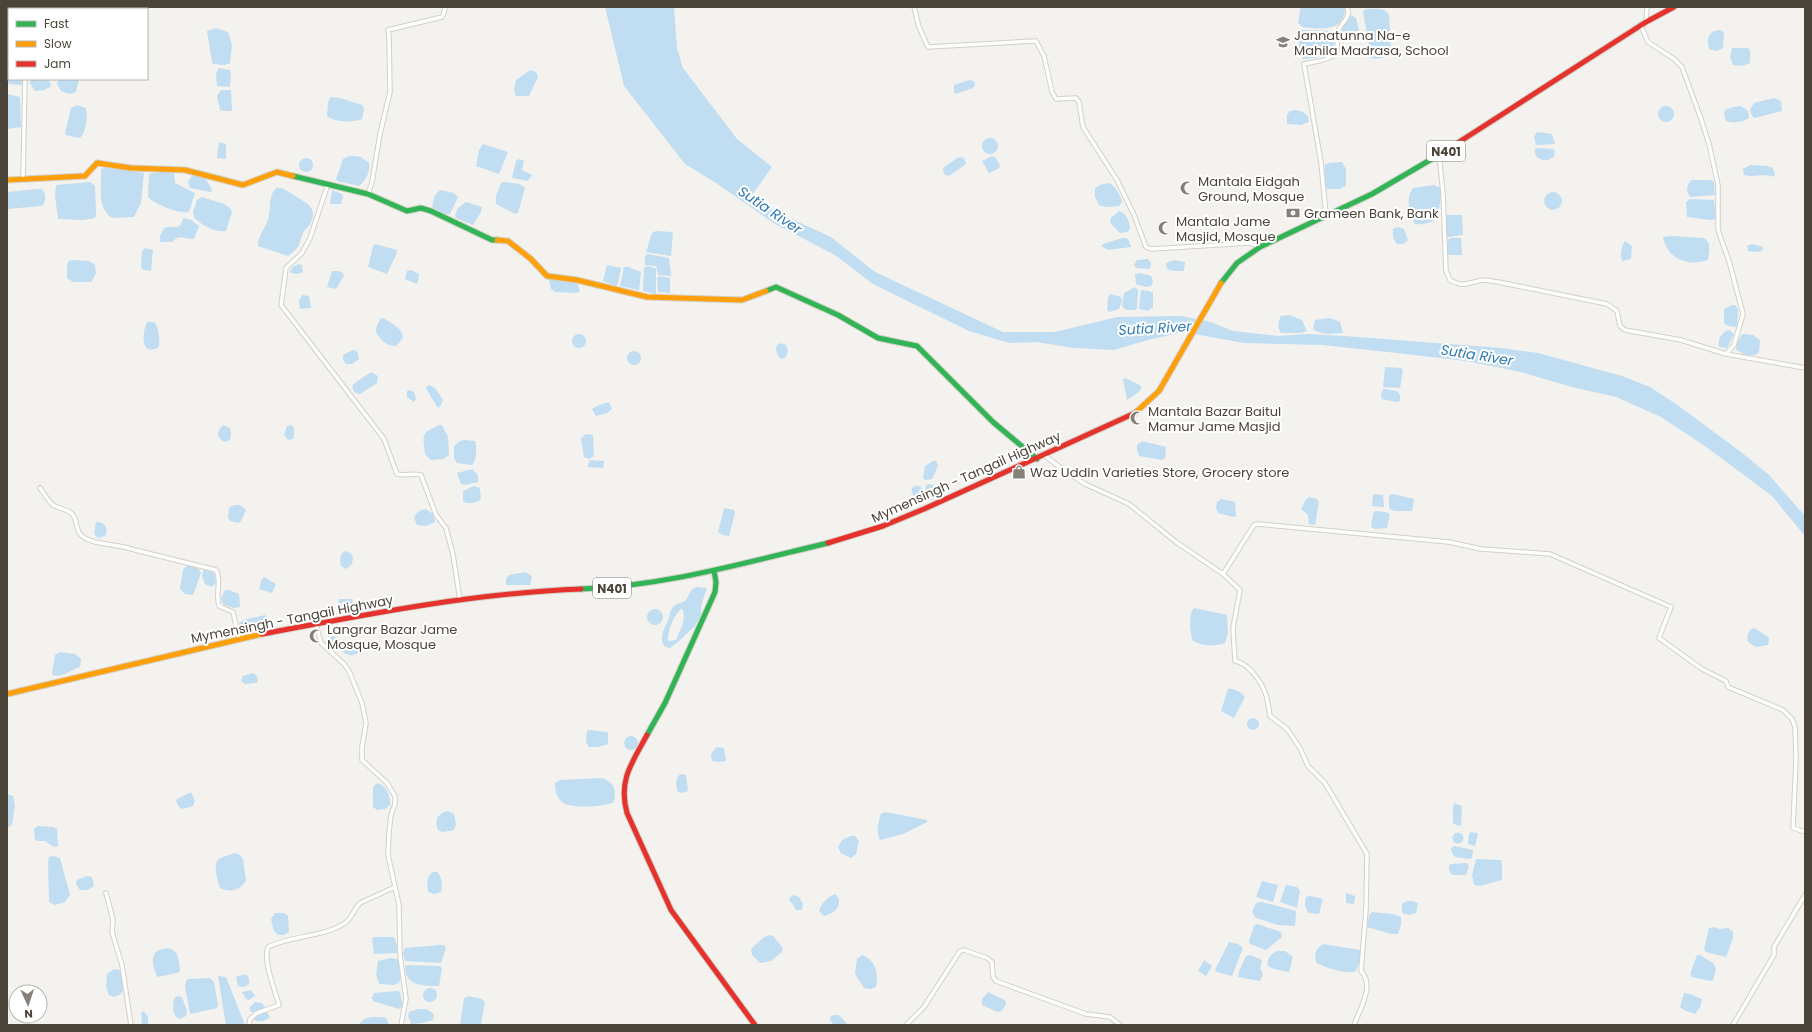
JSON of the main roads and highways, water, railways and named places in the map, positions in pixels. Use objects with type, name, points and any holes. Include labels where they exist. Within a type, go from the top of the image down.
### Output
[{"type":"main road","name":"Mymensingh - Tangail Highway","points":[[7,694],[239,639],[387,610],[460,600],[564,590],[618,588],[667,581],[834,542],[883,526],[1133,415],[1158,391],[1175,367],[1217,288],[1237,263],[1260,248],[1372,194],[1438,155],[1646,22],[1674,7]]},
{"type":"main road","points":[[7,180],[85,176],[97,163],[132,168],[185,170],[244,185],[277,172],[368,194],[407,211],[421,208],[431,211],[492,240],[508,241],[531,259],[547,276],[577,280],[646,297],[742,300],[776,287],[838,315],[878,338],[917,346],[993,422],[1037,458]]},
{"type":"main road","points":[[714,571],[716,582],[715,592],[665,703],[624,780],[624,802],[627,813],[671,910],[755,1025]]},
{"type":"water","name":"Sutia River","points":[[605,7],[674,7],[677,48],[683,68],[737,139],[772,167],[752,195],[772,210],[831,237],[875,272],[1003,332],[1055,332],[1117,317],[1181,316],[1211,322],[1233,331],[1278,336],[1307,334],[1345,336],[1501,348],[1538,353],[1622,376],[1650,387],[1676,404],[1741,452],[1769,475],[1805,516],[1805,536],[1772,496],[1705,446],[1661,417],[1616,397],[1572,387],[1521,372],[1466,361],[1322,345],[1244,343],[1183,332],[1114,350],[1074,348],[1036,342],[1009,343],[969,331],[873,284],[835,255],[775,224],[716,183],[685,164],[624,86]]},
{"type":"water","points":[[1302,7],[1345,7],[1344,15],[1341,21],[1336,25],[1330,28],[1316,28],[1302,27],[1298,23],[1300,9]]},
{"type":"water","points":[[1366,9],[1382,10],[1387,12],[1389,15],[1391,51],[1382,58],[1371,58],[1363,12]]},
{"type":"water","points":[[1351,15],[1356,18],[1360,34],[1340,38],[1343,25]]},
{"type":"water","points":[[216,28],[228,32],[232,45],[230,63],[225,65],[213,64],[212,62],[207,31]]},
{"type":"water","points":[[1301,30],[1333,31],[1335,37],[1330,52],[1327,55],[1303,59],[1300,53],[1298,34]]},
{"type":"water","points":[[1719,30],[1724,32],[1723,48],[1716,51],[1709,49],[1709,36],[1713,32]]},
{"type":"water","points":[[1732,48],[1748,48],[1750,50],[1750,63],[1742,66],[1733,65],[1730,57]]},
{"type":"water","points":[[7,67],[8,80],[23,80],[21,85],[9,84],[7,82]]},
{"type":"water","points":[[219,68],[230,70],[230,87],[217,86],[216,73]]},
{"type":"water","points":[[530,70],[536,72],[538,77],[529,96],[516,96],[514,89],[516,80]]},
{"type":"water","points":[[31,80],[48,80],[51,83],[50,87],[44,90],[35,91],[30,83]]},
{"type":"water","points":[[58,80],[79,80],[76,92],[70,94],[61,91],[57,84]]},
{"type":"water","points":[[969,80],[974,81],[975,85],[973,88],[955,94],[954,85]]},
{"type":"water","points":[[221,90],[231,90],[232,111],[220,110],[217,96]]},
{"type":"water","points":[[7,94],[20,97],[21,127],[7,129]]},
{"type":"water","points":[[330,97],[340,98],[362,105],[364,108],[362,119],[344,121],[334,120],[327,116]]},
{"type":"water","points":[[1774,98],[1781,101],[1782,111],[1754,118],[1750,110],[1754,103]]},
{"type":"water","points":[[77,105],[86,108],[87,112],[85,128],[80,138],[66,135],[65,133],[71,108]]},
{"type":"water","points":[[1666,106],[1672,108],[1674,114],[1672,120],[1666,122],[1660,120],[1658,114],[1660,108]]},
{"type":"water","points":[[1741,106],[1748,111],[1749,118],[1738,122],[1726,121],[1724,114],[1725,110]]},
{"type":"water","points":[[1296,110],[1303,112],[1308,116],[1309,122],[1301,125],[1287,124],[1287,115],[1290,111]]},
{"type":"water","points":[[1537,132],[1552,134],[1555,144],[1536,145],[1534,137]]},
{"type":"water","points":[[990,138],[996,140],[998,146],[996,152],[990,154],[984,152],[982,146],[984,140]]},
{"type":"water","points":[[219,142],[226,144],[226,159],[217,158]]},
{"type":"water","points":[[483,144],[508,152],[499,174],[476,166],[479,150]]},
{"type":"water","points":[[1535,149],[1553,149],[1555,151],[1554,157],[1548,160],[1540,159],[1535,154]]},
{"type":"water","points":[[349,156],[361,157],[369,163],[367,176],[359,186],[337,181],[336,179],[343,159]]},
{"type":"water","points":[[992,156],[996,158],[1000,166],[998,169],[989,173],[982,161]]},
{"type":"water","points":[[962,157],[966,164],[949,176],[944,174],[943,168],[957,158]]},
{"type":"water","points":[[303,158],[309,158],[313,162],[313,168],[309,172],[303,172],[299,168],[299,162]]},
{"type":"water","points":[[519,159],[524,161],[522,170],[532,175],[528,181],[512,178],[516,161]]},
{"type":"water","points":[[1342,162],[1346,169],[1346,186],[1339,189],[1327,189],[1324,181],[1325,165],[1329,163]]},
{"type":"water","points":[[1750,165],[1767,166],[1773,168],[1775,174],[1774,177],[1766,175],[1744,175],[1743,169]]},
{"type":"water","points":[[106,167],[144,173],[141,203],[134,217],[112,218],[104,208],[101,196],[101,169]]},
{"type":"water","points":[[174,171],[175,183],[195,193],[189,212],[167,208],[148,197],[149,174]]},
{"type":"water","points":[[193,174],[204,177],[212,189],[211,192],[190,188],[188,182]]},
{"type":"water","points":[[1692,180],[1710,180],[1714,182],[1715,195],[1690,197],[1687,188]]},
{"type":"water","points":[[90,182],[95,186],[95,218],[83,220],[58,219],[55,196],[56,185]]},
{"type":"water","points":[[501,183],[520,184],[525,188],[518,213],[515,214],[496,204],[496,196]]},
{"type":"water","points":[[1109,183],[1116,189],[1120,196],[1122,202],[1119,206],[1106,207],[1099,205],[1095,197],[1095,188]]},
{"type":"water","points":[[1434,185],[1442,188],[1438,217],[1427,223],[1415,224],[1411,216],[1409,206],[1409,197],[1411,192],[1413,188]]},
{"type":"water","points":[[276,188],[286,190],[307,203],[313,213],[310,224],[304,231],[298,247],[288,256],[258,246],[259,239],[269,215],[273,192]]},
{"type":"water","points":[[42,189],[45,193],[45,200],[42,206],[7,209],[7,192]]},
{"type":"water","points":[[332,190],[342,194],[343,197],[341,204],[330,204]]},
{"type":"water","points":[[440,190],[454,193],[458,197],[450,214],[444,214],[432,207],[435,195]]},
{"type":"water","points":[[1553,192],[1559,195],[1562,201],[1559,207],[1553,210],[1547,207],[1544,201],[1547,195]]},
{"type":"water","points":[[202,197],[224,204],[230,208],[232,212],[226,231],[217,231],[208,228],[194,217],[193,212],[197,200]]},
{"type":"water","points":[[1690,199],[1714,200],[1716,219],[1710,220],[1687,217],[1686,202]]},
{"type":"water","points":[[466,202],[482,207],[481,212],[473,225],[456,218],[455,215],[458,208]]},
{"type":"water","points":[[1119,211],[1126,216],[1128,220],[1130,229],[1127,232],[1120,233],[1111,224],[1110,219]]},
{"type":"water","points":[[1446,215],[1462,215],[1463,235],[1447,236]]},
{"type":"water","points":[[183,218],[191,220],[199,226],[194,239],[180,237],[172,242],[160,242],[160,236],[164,228],[178,227],[182,223]]},
{"type":"water","points":[[1397,227],[1404,229],[1408,240],[1403,244],[1397,244],[1393,238],[1393,229]]},
{"type":"water","points":[[656,231],[673,233],[671,256],[646,252],[652,233]]},
{"type":"water","points":[[1673,236],[1704,238],[1707,240],[1709,245],[1708,260],[1700,262],[1686,262],[1674,256],[1665,245],[1663,237]]},
{"type":"water","points":[[1122,238],[1127,238],[1131,247],[1108,250],[1101,246],[1103,244]]},
{"type":"water","points":[[1451,238],[1461,238],[1462,255],[1448,255],[1448,240]]},
{"type":"water","points":[[1625,241],[1632,246],[1631,259],[1622,261],[1621,251]]},
{"type":"water","points":[[375,244],[397,250],[387,274],[368,267],[373,246]]},
{"type":"water","points":[[1752,244],[1763,247],[1763,250],[1758,252],[1748,251],[1747,246]]},
{"type":"water","points":[[145,248],[153,250],[151,271],[143,270],[141,267],[142,251]]},
{"type":"water","points":[[648,254],[669,258],[671,276],[658,275],[656,266],[645,265],[645,256]]},
{"type":"water","points":[[1148,259],[1151,263],[1150,269],[1136,268],[1134,265],[1137,260]]},
{"type":"water","points":[[1174,260],[1185,262],[1184,271],[1167,269],[1166,263]]},
{"type":"water","points":[[69,261],[89,261],[95,265],[96,274],[91,282],[73,282],[67,278],[67,264]]},
{"type":"water","points":[[299,264],[302,265],[303,272],[298,274],[291,273],[290,271],[294,266]]},
{"type":"water","points":[[607,265],[621,268],[616,286],[603,281]]},
{"type":"water","points":[[647,266],[655,268],[656,270],[656,294],[643,291],[644,268]]},
{"type":"water","points":[[624,267],[641,272],[639,290],[620,286]]},
{"type":"water","points":[[411,270],[419,274],[417,284],[405,279],[407,271]]},
{"type":"water","points":[[332,271],[339,271],[343,273],[344,276],[336,289],[327,287]]},
{"type":"water","points":[[1141,273],[1151,276],[1153,281],[1151,286],[1145,287],[1136,284],[1135,274]]},
{"type":"water","points":[[659,276],[670,278],[670,293],[658,292],[657,278]]},
{"type":"water","points":[[553,279],[577,283],[580,291],[577,293],[555,292],[551,289],[549,280]]},
{"type":"water","points":[[1135,287],[1138,290],[1137,308],[1135,310],[1126,310],[1122,306],[1124,293]]},
{"type":"water","points":[[1141,290],[1153,293],[1153,307],[1148,311],[1139,309]]},
{"type":"water","points":[[1111,294],[1121,297],[1122,301],[1119,309],[1109,312],[1107,309],[1108,297]]},
{"type":"water","points":[[302,295],[309,296],[311,308],[300,309],[299,301]]},
{"type":"water","points":[[1735,305],[1738,309],[1737,327],[1728,326],[1724,323],[1724,309]]},
{"type":"water","points":[[1289,315],[1302,320],[1307,331],[1300,333],[1281,333],[1278,327],[1280,318],[1281,316]]},
{"type":"water","points":[[383,318],[401,331],[403,338],[396,346],[389,345],[384,342],[376,332],[380,319]]},
{"type":"water","points":[[1330,318],[1340,322],[1343,333],[1327,334],[1315,331],[1313,328],[1315,320]]},
{"type":"water","points":[[147,322],[154,322],[156,324],[159,337],[159,347],[148,349],[146,347],[144,342],[144,332]]},
{"type":"water","points":[[1729,330],[1734,334],[1727,348],[1719,347],[1721,336],[1724,332]]},
{"type":"water","points":[[576,334],[582,334],[586,338],[586,344],[582,348],[576,348],[572,344],[572,338]]},
{"type":"water","points":[[1742,334],[1753,335],[1760,340],[1759,352],[1756,355],[1746,355],[1736,350]]},
{"type":"water","points":[[781,343],[786,345],[788,351],[786,357],[781,359],[777,354],[776,349],[777,345]]},
{"type":"water","points":[[353,350],[357,351],[359,359],[352,364],[346,364],[343,360],[343,355]]},
{"type":"water","points":[[634,351],[639,353],[641,358],[639,363],[634,365],[629,363],[627,358],[629,353]]},
{"type":"water","points":[[1385,367],[1401,368],[1403,370],[1400,388],[1383,387]]},
{"type":"water","points":[[371,372],[378,376],[377,383],[360,394],[354,392],[352,386]]},
{"type":"water","points":[[1125,378],[1142,387],[1140,391],[1127,400],[1123,380]]},
{"type":"water","points":[[429,385],[435,388],[443,400],[438,408],[427,390],[426,387]]},
{"type":"water","points":[[1383,389],[1397,391],[1400,395],[1400,401],[1396,402],[1382,399],[1381,395]]},
{"type":"water","points":[[410,390],[414,392],[416,399],[414,402],[407,397],[407,391]]},
{"type":"water","points":[[609,402],[612,409],[607,413],[596,416],[592,409]]},
{"type":"water","points":[[223,425],[230,428],[231,435],[230,440],[225,442],[218,435],[219,430]]},
{"type":"water","points":[[291,425],[294,428],[294,438],[290,440],[284,435],[287,426]]},
{"type":"water","points":[[442,425],[448,437],[449,455],[443,459],[431,460],[425,454],[424,435],[429,430]]},
{"type":"water","points":[[584,435],[593,435],[594,456],[589,459],[584,457],[581,439]]},
{"type":"water","points":[[460,441],[475,441],[476,454],[472,465],[457,463],[454,458],[454,446]]},
{"type":"water","points":[[1142,441],[1166,447],[1165,459],[1162,460],[1139,456],[1137,445]]},
{"type":"water","points":[[590,460],[604,461],[603,468],[587,467]]},
{"type":"water","points":[[933,461],[936,461],[938,466],[932,479],[923,479],[925,466]]},
{"type":"water","points":[[472,469],[478,475],[478,482],[465,485],[461,484],[457,473]]},
{"type":"water","points":[[930,484],[941,488],[943,495],[929,501],[924,492],[927,485]]},
{"type":"water","points":[[474,486],[480,488],[481,499],[472,503],[463,501],[463,491]]},
{"type":"water","points":[[915,486],[919,486],[921,487],[921,495],[915,496],[912,493],[912,489]]},
{"type":"water","points":[[1373,494],[1383,495],[1384,507],[1372,506]]},
{"type":"water","points":[[1392,494],[1414,499],[1412,511],[1394,511],[1389,508],[1389,496]]},
{"type":"water","points":[[1309,497],[1317,499],[1319,502],[1315,525],[1309,524],[1308,515],[1301,509],[1306,499]]},
{"type":"water","points":[[1221,499],[1235,502],[1236,516],[1234,517],[1218,513],[1216,508],[1217,502]]},
{"type":"water","points":[[234,505],[240,505],[246,510],[241,521],[238,523],[230,521],[228,517],[229,508]]},
{"type":"water","points":[[724,508],[734,510],[735,513],[729,536],[718,532]]},
{"type":"water","points":[[426,509],[433,514],[435,522],[426,526],[417,525],[414,518],[416,514]]},
{"type":"water","points":[[1375,511],[1390,514],[1387,528],[1375,529],[1371,527],[1373,514]]},
{"type":"water","points":[[96,522],[103,524],[106,527],[105,536],[98,538],[94,534]]},
{"type":"water","points":[[345,551],[350,553],[353,557],[352,564],[346,569],[341,566],[340,562],[340,558]]},
{"type":"water","points":[[188,565],[198,568],[201,573],[193,595],[185,594],[180,589],[183,570]]},
{"type":"water","points":[[204,568],[214,573],[216,583],[212,587],[205,584],[202,576]]},
{"type":"water","points":[[525,572],[532,576],[530,585],[506,585],[506,579],[509,575]]},
{"type":"water","points":[[264,577],[276,584],[272,593],[259,589]]},
{"type":"water","points":[[694,588],[707,588],[701,606],[701,615],[695,626],[678,642],[670,648],[665,647],[662,636],[671,610],[675,605],[685,601]],"holes":[[[681,609],[683,610],[683,622],[676,640],[668,641],[673,619]]]},
{"type":"water","points":[[225,590],[239,594],[240,607],[233,608],[223,604],[221,599]]},
{"type":"water","points":[[339,599],[351,599],[354,603],[353,610],[350,612],[338,613]]},
{"type":"water","points":[[1194,608],[1227,615],[1228,633],[1225,643],[1209,645],[1193,641],[1190,629],[1190,619]]},
{"type":"water","points":[[655,609],[661,611],[663,617],[661,623],[655,625],[649,623],[647,617],[649,611]]},
{"type":"water","points":[[265,615],[269,619],[268,630],[241,634],[239,631],[239,623],[247,619]]},
{"type":"water","points":[[1754,628],[1768,637],[1768,645],[1756,647],[1748,642],[1748,634],[1750,630]]},
{"type":"water","points":[[332,636],[338,638],[337,645],[333,647],[327,646],[325,642]]},
{"type":"water","points":[[350,644],[357,646],[358,653],[355,655],[343,652],[345,645]]},
{"type":"water","points":[[60,652],[75,654],[81,659],[80,667],[63,675],[53,675],[52,672],[55,655]]},
{"type":"water","points":[[253,673],[257,676],[258,681],[256,683],[245,684],[241,681],[243,676]]},
{"type":"water","points":[[1228,689],[1238,691],[1245,697],[1234,718],[1221,711]]},
{"type":"water","points":[[1253,718],[1257,720],[1259,724],[1257,728],[1253,730],[1249,728],[1247,724],[1249,720]]},
{"type":"water","points":[[587,731],[607,732],[608,744],[598,747],[589,747],[586,742]]},
{"type":"water","points":[[631,736],[636,738],[638,743],[636,748],[631,750],[626,748],[624,743],[626,738]]},
{"type":"water","points":[[715,748],[724,748],[726,761],[712,761],[711,755]]},
{"type":"water","points":[[681,774],[686,775],[688,791],[682,793],[677,791],[676,782],[678,776]]},
{"type":"water","points":[[602,778],[610,782],[615,790],[614,802],[610,804],[597,806],[576,806],[565,804],[560,800],[555,789],[555,783],[560,780]]},
{"type":"water","points":[[377,783],[385,788],[389,795],[390,805],[385,809],[377,810],[373,807],[373,787]]},
{"type":"water","points":[[191,792],[195,801],[193,806],[183,809],[180,808],[176,802],[177,799]]},
{"type":"water","points":[[7,794],[13,796],[15,805],[12,825],[7,828]]},
{"type":"water","points":[[1454,803],[1462,806],[1461,826],[1453,823]]},
{"type":"water","points":[[448,811],[454,814],[456,824],[454,830],[442,832],[438,830],[436,823],[439,815]]},
{"type":"water","points":[[885,812],[927,820],[927,822],[903,834],[880,840],[878,834],[878,823],[881,814]]},
{"type":"water","points":[[38,826],[53,827],[57,829],[58,846],[54,847],[45,841],[35,840],[34,829]]},
{"type":"water","points":[[1458,832],[1462,834],[1464,838],[1462,842],[1458,844],[1454,842],[1452,838],[1454,834]]},
{"type":"water","points":[[1471,832],[1478,834],[1475,846],[1468,844],[1469,834]]},
{"type":"water","points":[[855,836],[859,841],[856,854],[851,858],[841,853],[838,847],[842,840]]},
{"type":"water","points":[[1455,846],[1473,850],[1472,858],[1455,857],[1451,848]]},
{"type":"water","points":[[235,853],[240,855],[243,859],[246,880],[235,890],[224,890],[220,888],[216,873],[217,861],[225,856]]},
{"type":"water","points":[[53,856],[60,858],[70,895],[65,902],[55,905],[49,902],[48,862],[49,857]]},
{"type":"water","points":[[1476,859],[1501,860],[1502,880],[1479,886],[1474,885],[1472,875]]},
{"type":"water","points":[[1467,863],[1469,866],[1466,875],[1452,875],[1449,870],[1449,865],[1451,864]]},
{"type":"water","points":[[433,872],[437,872],[439,874],[442,884],[441,892],[435,894],[428,892],[427,886],[428,878]]},
{"type":"water","points":[[87,876],[92,877],[94,886],[87,890],[80,890],[76,884],[77,880]]},
{"type":"water","points":[[1262,881],[1278,885],[1273,902],[1256,897]]},
{"type":"water","points":[[1286,885],[1297,887],[1300,891],[1297,908],[1280,902]]},
{"type":"water","points":[[1346,893],[1355,896],[1354,904],[1346,903]]},
{"type":"water","points":[[835,894],[839,901],[837,908],[832,913],[824,916],[819,911],[821,905]]},
{"type":"water","points":[[793,895],[799,897],[803,904],[802,910],[796,910],[789,899]]},
{"type":"water","points":[[1310,896],[1323,899],[1319,914],[1309,913],[1307,911],[1305,904],[1306,897]]},
{"type":"water","points":[[1407,901],[1418,903],[1416,913],[1409,915],[1402,913],[1402,904]]},
{"type":"water","points":[[1262,902],[1296,911],[1295,926],[1278,925],[1256,918],[1252,912],[1256,903]]},
{"type":"water","points":[[1372,912],[1393,914],[1401,917],[1401,925],[1398,934],[1391,934],[1367,927],[1369,915]]},
{"type":"water","points":[[275,913],[284,913],[288,916],[289,932],[284,935],[278,935],[274,931],[271,919]]},
{"type":"water","points":[[1257,924],[1281,932],[1282,937],[1266,950],[1250,944],[1249,941],[1254,926]]},
{"type":"water","points":[[1714,927],[1719,929],[1728,928],[1733,932],[1733,938],[1726,957],[1706,952],[1704,949],[1709,928]]},
{"type":"water","points":[[770,935],[773,936],[783,948],[782,952],[771,961],[760,963],[752,955],[751,949],[764,937]]},
{"type":"water","points":[[394,937],[397,946],[397,953],[374,954],[372,938]]},
{"type":"water","points":[[1229,942],[1238,944],[1243,948],[1232,976],[1217,972],[1215,970]]},
{"type":"water","points":[[1323,944],[1360,950],[1361,957],[1356,971],[1342,972],[1317,963],[1315,958],[1316,952]]},
{"type":"water","points":[[444,945],[446,948],[441,963],[405,961],[403,953],[405,948]]},
{"type":"water","points":[[168,948],[172,949],[176,954],[179,960],[180,971],[158,977],[153,965],[154,955],[159,950]]},
{"type":"water","points":[[1277,951],[1285,951],[1293,957],[1289,972],[1274,969],[1268,966],[1270,957]]},
{"type":"water","points":[[862,955],[871,960],[877,972],[876,987],[870,989],[864,988],[855,974],[857,959]]},
{"type":"water","points":[[1250,955],[1262,961],[1260,968],[1263,974],[1260,981],[1238,977],[1239,971],[1246,956]]},
{"type":"water","points":[[1697,955],[1700,955],[1714,964],[1716,970],[1713,980],[1710,981],[1692,977],[1690,974]]},
{"type":"water","points":[[391,958],[397,959],[401,967],[401,977],[399,983],[393,985],[379,984],[376,974],[378,961]]},
{"type":"water","points":[[1204,960],[1212,966],[1206,976],[1198,971]]},
{"type":"water","points":[[405,966],[440,966],[442,968],[439,986],[421,985],[411,981],[406,973]]},
{"type":"water","points":[[114,969],[120,970],[123,990],[121,994],[114,997],[109,995],[106,987],[107,974]]},
{"type":"water","points":[[246,974],[249,978],[249,984],[244,987],[238,986],[236,977]]},
{"type":"water","points":[[218,976],[226,977],[245,1025],[226,1025]]},
{"type":"water","points":[[210,978],[214,982],[218,1005],[217,1008],[190,1014],[185,987],[186,981],[188,979]]},
{"type":"water","points":[[430,988],[435,990],[437,995],[435,1000],[430,1002],[425,1000],[423,995],[425,990]]},
{"type":"water","points":[[251,990],[255,996],[249,1000],[246,999],[242,992]]},
{"type":"water","points":[[400,992],[403,1006],[399,1009],[373,1001],[372,998],[374,993]]},
{"type":"water","points":[[988,992],[1005,1000],[1006,1004],[1002,1011],[997,1012],[982,1005],[982,999]]},
{"type":"water","points":[[1684,993],[1702,999],[1700,1007],[1695,1014],[1680,1007]]},
{"type":"water","points":[[178,996],[182,997],[187,1011],[186,1016],[180,1019],[175,1015],[173,1010],[174,998]]},
{"type":"water","points":[[469,996],[482,999],[485,1002],[481,1025],[460,1025],[464,998]]},
{"type":"water","points":[[255,1002],[262,1003],[265,1008],[256,1012],[251,1012],[249,1008]]},
{"type":"water","points":[[418,1009],[426,1009],[434,1014],[433,1020],[411,1024],[408,1016],[409,1012]]},
{"type":"water","points":[[144,1011],[148,1017],[148,1025],[142,1025],[141,1013]]},
{"type":"water","points":[[267,1012],[270,1017],[267,1019],[258,1021],[254,1019],[259,1014]]},
{"type":"water","points":[[839,1015],[848,1025],[834,1025],[830,1020],[831,1016]]},
{"type":"water","points":[[372,1017],[386,1018],[389,1025],[359,1025],[363,1020]]},
{"type":"place","name":"Jannatunna Na-e Mahila Madrasa, School","points":[[1283,42]]},
{"type":"place","name":"Mantala Eidgah Ground, Mosque","points":[[1187,188]]},
{"type":"place","name":"Grameen Bank, Bank","points":[[1293,213]]},
{"type":"place","name":"Mantala Jame Masjid, Mosque","points":[[1165,228]]},
{"type":"place","name":"Mantala Bazar Baitul Mamur Jame Masjid","points":[[1137,418]]},
{"type":"place","name":"Waz Uddin Varieties Store, Grocery store","points":[[1019,472]]},
{"type":"place","name":"Langrar Bazar Jame Mosque, Mosque","points":[[316,636]]}]
